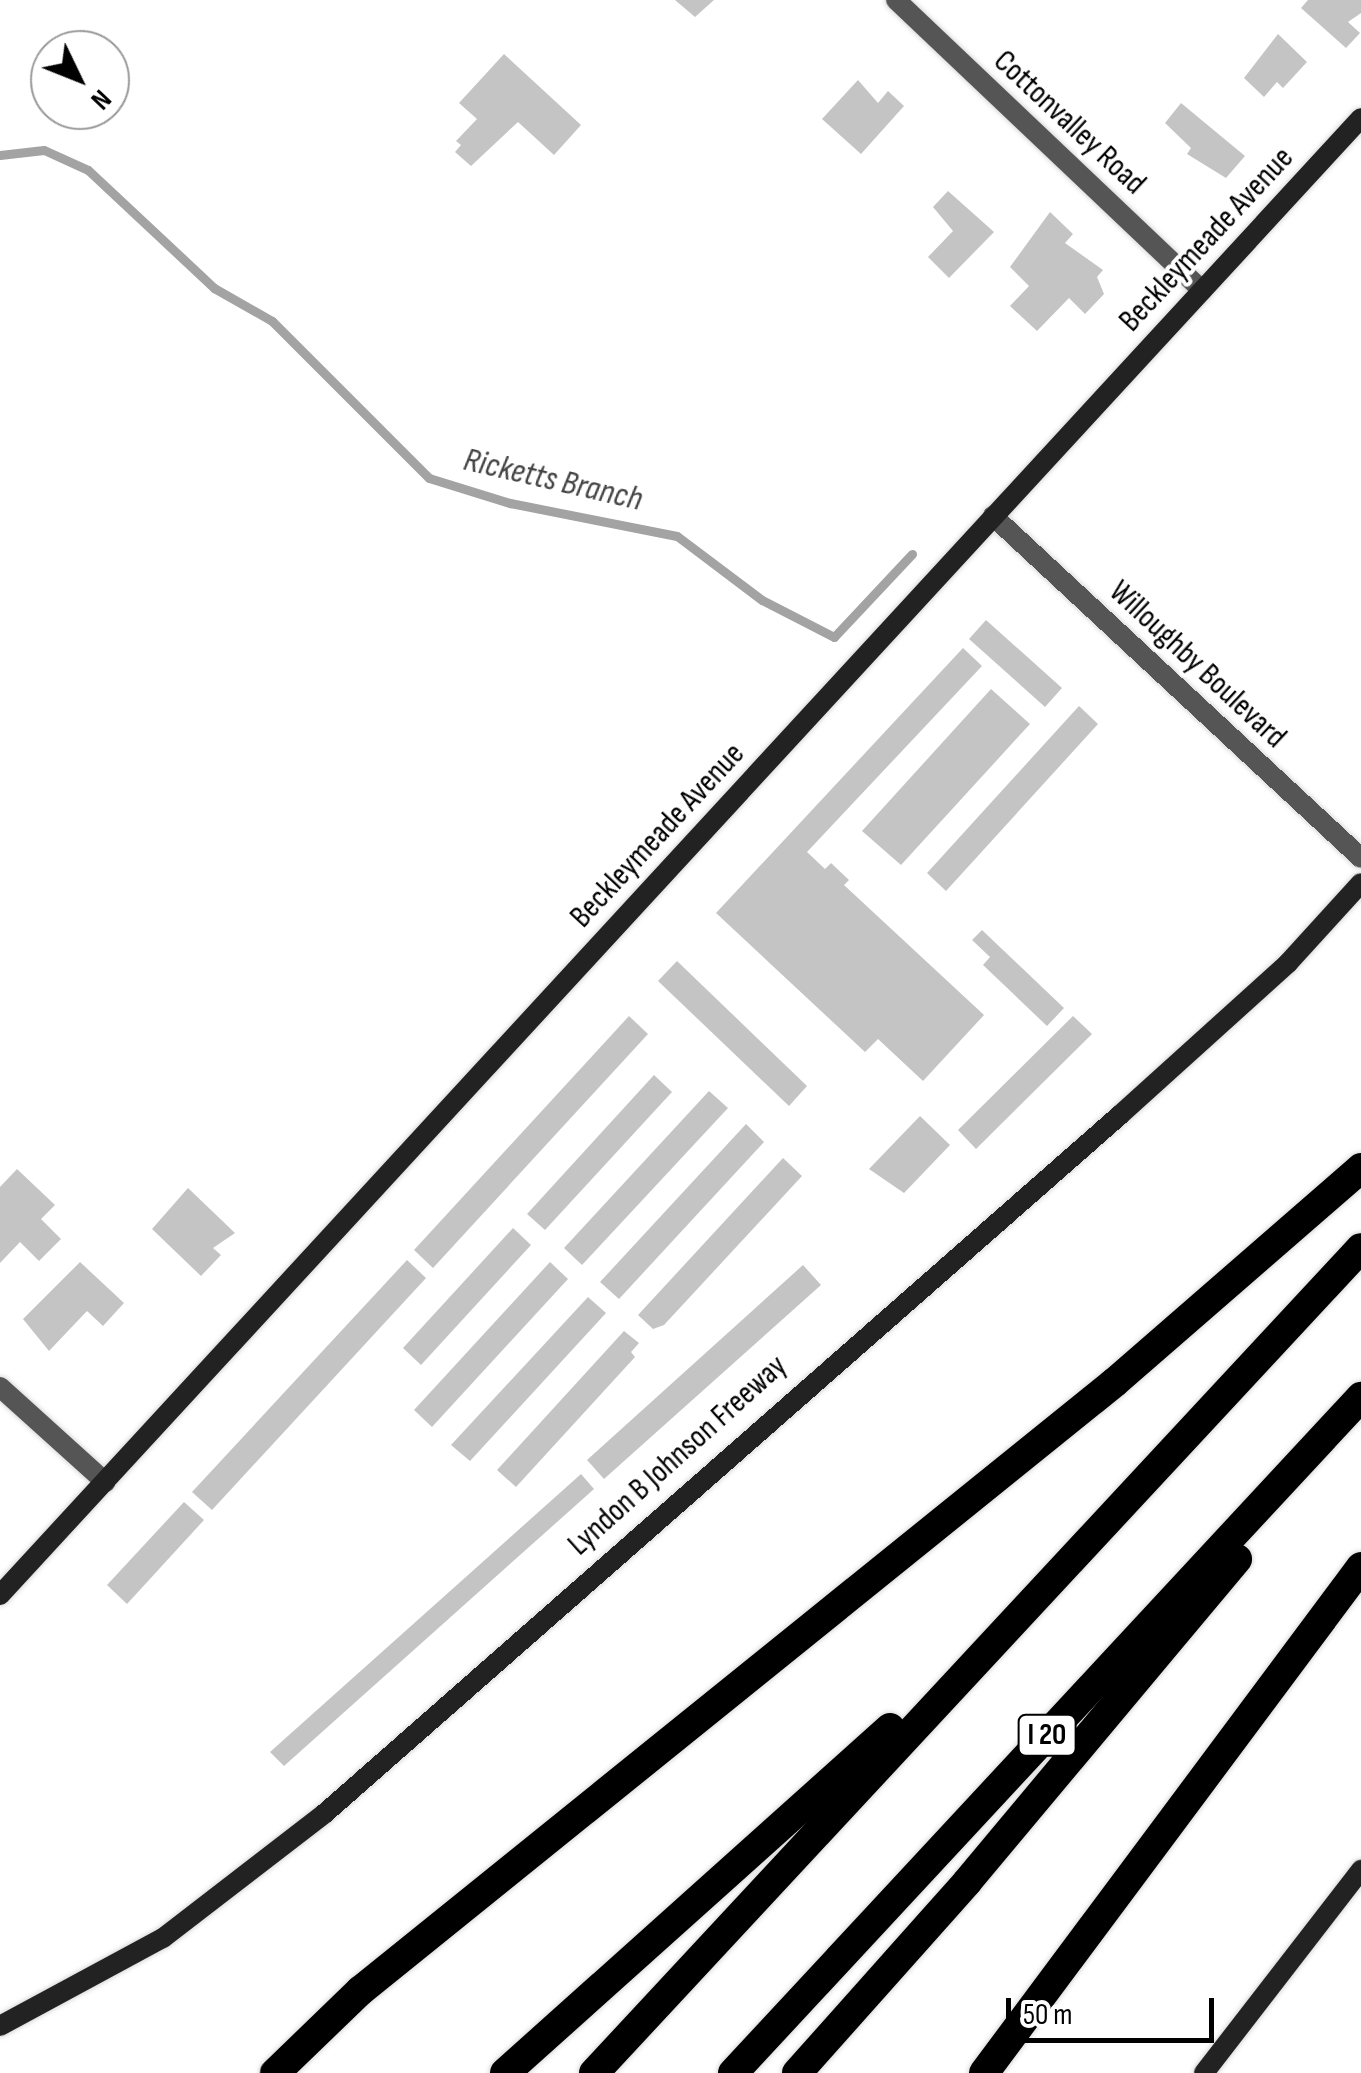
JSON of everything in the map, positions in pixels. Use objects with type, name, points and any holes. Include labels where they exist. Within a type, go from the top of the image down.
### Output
[{"type":"highway","points":[[276,2073],[300,2045],[1115,1382],[1361,1168]]},
{"type":"highway","points":[[594,2073],[1361,1248]]},
{"type":"highway","name":"I 20","points":[[733,2073],[1361,1398]]},
{"type":"highway","points":[[797,2073],[967,1882],[1361,1410]]},
{"type":"highway","points":[[984,2073],[1361,1567]]},
{"type":"highway","points":[[505,2073],[1022,1610]]},
{"type":"main road","name":"Beckleymeade Avenue","points":[[0,1595],[1361,118]]},
{"type":"main road","name":"Lyndon B Johnson Freeway","points":[[0,2026],[163,1938],[324,1814],[879,1320],[1120,1115],[1288,963],[1361,884]]},
{"type":"main road","points":[[1204,2073],[1361,1870]]},
{"type":"street","name":"Cottonvalley Road","points":[[896,0],[1202,290]]},
{"type":"street","name":"Willoughby Boulevard","points":[[993,516],[1361,858]]},
{"type":"street","points":[[0,1387],[105,1482]]},
{"type":"building","points":[[675,0],[714,0],[695,17]]},
{"type":"building","points":[[1308,0],[1361,0],[1361,13],[1348,22],[1360,33],[1346,48],[1301,8]]},
{"type":"building","points":[[1278,34],[1307,62],[1283,88],[1277,82],[1264,97],[1244,78]]},
{"type":"building","points":[[504,54],[581,125],[554,155],[518,122],[471,166],[455,152],[461,145],[456,141],[477,119],[459,103]]},
{"type":"building","points":[[858,80],[878,103],[888,91],[904,106],[861,154],[822,119]]},
{"type":"building","points":[[1181,103],[1245,156],[1226,178],[1187,154],[1191,148],[1165,123]]},
{"type":"building","points":[[948,191],[994,232],[949,278],[928,257],[953,231],[933,207]]},
{"type":"building","points":[[1050,212],[1073,234],[1065,243],[1103,270],[1097,277],[1104,294],[1085,314],[1069,298],[1037,331],[1010,306],[1029,286],[1010,267]]},
{"type":"building","points":[[986,620],[1062,688],[1045,707],[969,639]]},
{"type":"building","points":[[963,648],[982,666],[807,852],[825,869],[831,863],[849,880],[844,885],[984,1015],[923,1081],[878,1039],[865,1052],[716,913]]},
{"type":"building","points":[[991,689],[1030,724],[901,865],[862,831]]},
{"type":"building","points":[[1079,706],[1098,724],[946,891],[927,873]]},
{"type":"building","points":[[982,930],[1064,1008],[1047,1026],[983,965],[990,957],[972,940]]},
{"type":"building","points":[[677,961],[807,1086],[789,1106],[658,981]]},
{"type":"building","points":[[629,1016],[648,1034],[433,1268],[414,1250]]},
{"type":"building","points":[[1073,1016],[1092,1034],[976,1149],[958,1130]]},
{"type":"building","points":[[654,1075],[672,1092],[545,1230],[527,1214]]},
{"type":"building","points":[[709,1091],[728,1108],[582,1265],[564,1248]]},
{"type":"building","points":[[920,1116],[950,1145],[904,1193],[869,1169]]},
{"type":"building","points":[[746,1124],[764,1142],[619,1299],[600,1282]]},
{"type":"building","points":[[783,1158],[802,1176],[664,1325],[653,1329],[638,1315]]},
{"type":"building","points":[[17,1169],[55,1205],[41,1219],[61,1239],[39,1261],[20,1242],[0,1263],[0,1187]]},
{"type":"building","points":[[188,1188],[235,1233],[213,1248],[221,1255],[201,1276],[152,1229]]},
{"type":"building","points":[[513,1228],[531,1245],[421,1365],[403,1348]]},
{"type":"building","points":[[407,1260],[426,1278],[212,1510],[192,1492]]},
{"type":"building","points":[[80,1262],[124,1303],[103,1326],[87,1311],[49,1351],[23,1319]]},
{"type":"building","points":[[550,1262],[568,1279],[432,1427],[414,1410]]},
{"type":"building","points":[[803,1265],[821,1285],[604,1479],[587,1460]]},
{"type":"building","points":[[588,1297],[606,1313],[470,1461],[451,1445]]},
{"type":"building","points":[[624,1331],[639,1343],[631,1352],[635,1357],[516,1487],[497,1470]]},
{"type":"building","points":[[581,1474],[594,1489],[284,1766],[270,1752]]},
{"type":"building","points":[[184,1502],[204,1520],[127,1604],[107,1585]]},
{"type":"waterway","name":"Ricketts Branch","points":[[0,155],[44,150],[88,170],[214,288],[272,321],[429,478],[510,503],[677,536],[762,600],[834,637],[912,554]]}]
